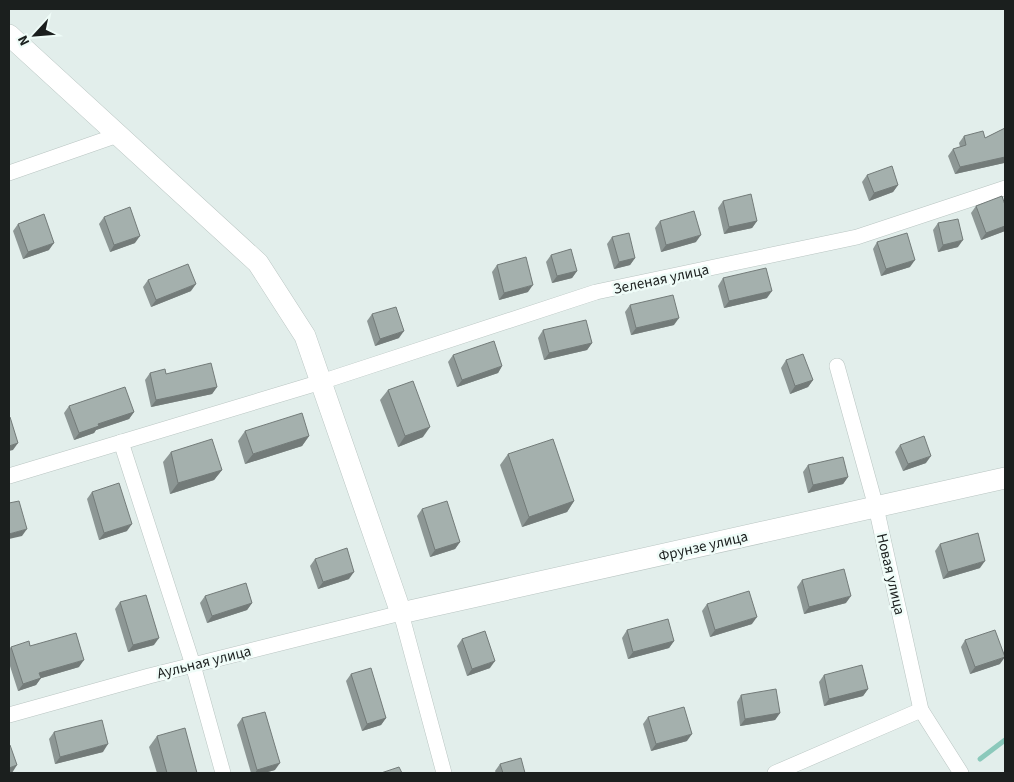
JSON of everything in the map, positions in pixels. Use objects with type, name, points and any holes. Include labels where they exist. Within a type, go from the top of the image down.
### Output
[{"type":"street","points":[[9,35],[258,263],[305,336],[401,613],[444,773]]},
{"type":"street","points":[[9,173],[118,135]]},
{"type":"street","name":"Зеленая улица","points":[[9,476],[321,382],[596,292],[856,237],[1005,188]]},
{"type":"street","name":"Новая улица","points":[[837,366],[876,507],[922,710],[961,773]]},
{"type":"street","points":[[121,442],[193,665],[223,773]]},
{"type":"street","name":"Фрунзе улица","points":[[401,613],[1005,478]]},
{"type":"street","name":"Аульная улица","points":[[9,715],[193,665],[401,613]]},
{"type":"street","points":[[775,773],[922,710]]},
{"type":"building","points":[[1005,128],[1005,157],[960,167],[953,149],[966,145],[964,136],[983,131],[985,138]]},
{"type":"building","points":[[892,166],[898,185],[874,193],[867,175]]},
{"type":"building","points":[[751,194],[757,221],[729,227],[723,201]]},
{"type":"building","points":[[1002,196],[1005,205],[1005,226],[986,233],[976,206]]},
{"type":"building","points":[[130,207],[140,236],[114,245],[104,217]]},
{"type":"building","points":[[694,211],[701,235],[666,245],[660,221]]},
{"type":"building","points":[[44,214],[54,243],[28,252],[18,224]]},
{"type":"building","points":[[958,219],[963,240],[943,245],[938,223]]},
{"type":"building","points":[[629,233],[635,258],[619,262],[612,237]]},
{"type":"building","points":[[907,233],[915,260],[886,269],[877,242]]},
{"type":"building","points":[[571,249],[577,271],[557,276],[551,255]]},
{"type":"building","points":[[526,257],[533,285],[504,293],[497,265]]},
{"type":"building","points":[[188,264],[196,284],[156,300],[148,280]]},
{"type":"building","points":[[766,268],[772,291],[729,301],[723,278]]},
{"type":"building","points":[[673,295],[679,318],[636,328],[630,305]]},
{"type":"building","points":[[396,307],[404,331],[380,339],[372,314]]},
{"type":"building","points":[[586,320],[592,343],[549,353],[543,330]]},
{"type":"building","points":[[494,341],[502,366],[462,380],[453,355]]},
{"type":"building","points":[[803,354],[813,380],[795,386],[786,360]]},
{"type":"building","points":[[211,363],[217,387],[156,400],[150,373],[165,369],[166,374]]},
{"type":"building","points":[[413,381],[430,427],[405,436],[388,390]]},
{"type":"building","points":[[125,387],[134,412],[98,424],[99,426],[79,433],[69,406]]},
{"type":"building","points":[[302,413],[309,436],[253,454],[245,431]]},
{"type":"building","points":[[9,417],[18,443],[9,446]]},
{"type":"building","points":[[924,436],[931,456],[908,464],[900,445]]},
{"type":"building","points":[[212,439],[222,470],[178,483],[171,452]]},
{"type":"building","points":[[553,439],[574,501],[529,517],[508,454]]},
{"type":"building","points":[[843,457],[848,477],[813,485],[808,465]]},
{"type":"building","points":[[119,483],[132,524],[104,533],[92,492]]},
{"type":"building","points":[[19,501],[27,529],[9,534],[9,503]]},
{"type":"building","points":[[447,501],[460,542],[435,550],[422,509]]},
{"type":"building","points":[[978,533],[985,561],[948,572],[940,544]]},
{"type":"building","points":[[347,548],[354,572],[323,582],[315,559]]},
{"type":"building","points":[[844,569],[851,596],[809,607],[802,580]]},
{"type":"building","points":[[246,583],[252,603],[212,616],[205,596]]},
{"type":"building","points":[[749,591],[757,617],[715,630],[707,604]]},
{"type":"building","points":[[146,595],[159,638],[133,645],[120,602]]},
{"type":"building","points":[[668,619],[674,641],[633,652],[627,630]]},
{"type":"building","points":[[995,630],[1005,657],[975,667],[965,640]]},
{"type":"building","points":[[485,631],[495,661],[472,669],[462,639]]},
{"type":"building","points":[[76,633],[84,660],[39,673],[41,678],[23,684],[11,647],[29,641],[30,646]]},
{"type":"building","points":[[862,665],[868,689],[829,699],[824,675]]},
{"type":"building","points":[[371,668],[386,718],[367,724],[351,674]]},
{"type":"building","points":[[776,689],[780,713],[745,719],[741,695]]},
{"type":"building","points":[[684,707],[692,734],[656,744],[648,717]]},
{"type":"building","points":[[265,712],[280,763],[257,770],[242,718]]},
{"type":"building","points":[[102,720],[108,744],[60,757],[54,732]]},
{"type":"building","points":[[185,728],[197,773],[167,773],[157,736]]},
{"type":"building","points":[[9,745],[17,765],[9,768]]},
{"type":"building","points":[[521,758],[525,773],[503,773],[500,764]]},
{"type":"building","points":[[399,767],[402,773],[381,773]]},
{"type":"waterway","points":[[980,759],[1005,740]]}]
